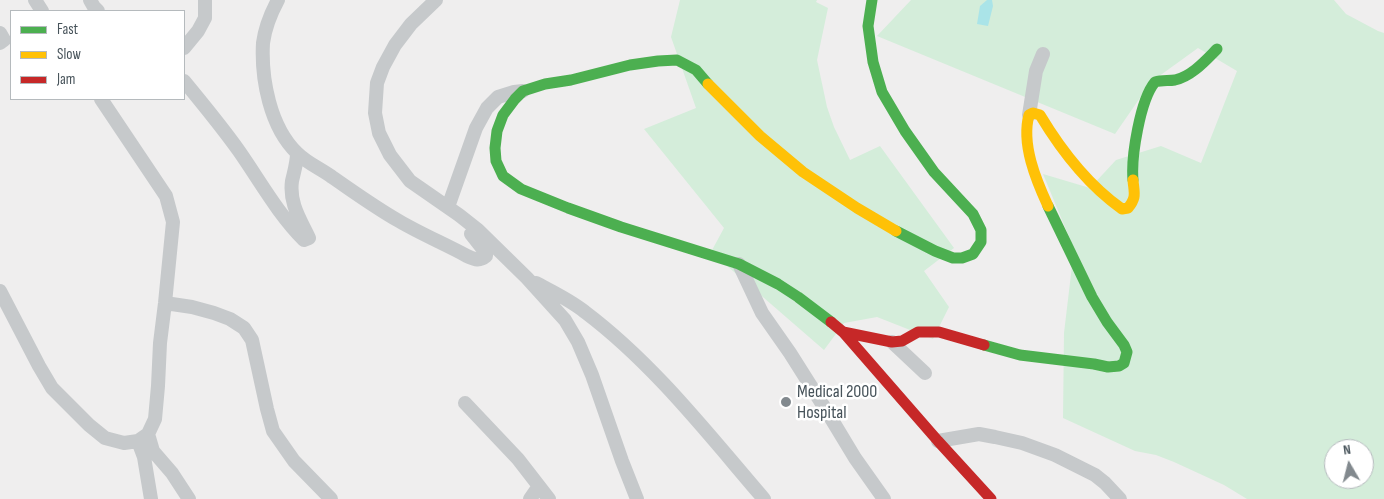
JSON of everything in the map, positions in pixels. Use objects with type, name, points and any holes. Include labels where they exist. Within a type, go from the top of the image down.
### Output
[{"type":"street","points":[[185,47],[198,31],[205,18],[205,0]]},
{"type":"street","points":[[278,0],[269,17],[263,42],[267,95],[273,116],[297,153],[370,203],[400,221],[467,256],[477,260],[482,259],[486,256],[486,252],[451,209]]},
{"type":"street","points":[[436,0],[411,24],[394,45],[377,83],[376,113],[379,133],[390,155],[410,180],[478,230],[527,278],[565,320],[578,342],[592,375],[637,499]]},
{"type":"street","points":[[451,209],[476,128],[487,108],[498,98],[545,84],[571,80],[630,65],[677,60],[696,70],[718,95],[760,136],[803,172],[857,208],[935,252],[953,258],[962,258],[972,254],[981,242],[981,230],[973,214],[934,172],[905,131],[882,92],[873,62],[868,26],[872,0]]},
{"type":"street","points":[[0,34],[4,40],[0,44]]},
{"type":"street","points":[[1029,115],[1034,113],[1040,115],[1049,130],[1102,194],[1122,209],[1128,208],[1135,197],[1132,164],[1134,151],[1152,85],[1157,81],[1180,79],[1205,61],[1217,49]]},
{"type":"street","points":[[842,332],[892,342],[902,341],[918,332],[939,332],[1020,355],[1108,367],[1119,366],[1124,363],[1127,352],[1124,345],[1092,297],[1037,183],[1029,153],[1027,130],[1029,115],[1036,71],[1043,54]]},
{"type":"street","points":[[185,83],[238,150],[294,230],[304,240],[309,238],[294,208],[292,196],[292,182],[297,153]]},
{"type":"street","points":[[523,91],[503,115],[497,131],[496,161],[503,176],[521,190],[621,227],[739,264],[778,284],[842,332],[992,499]]},
{"type":"street","points":[[102,100],[166,196],[173,222],[160,343],[155,419],[143,438],[151,499]]},
{"type":"street","points":[[739,264],[762,313],[790,353],[854,458],[884,499]]},
{"type":"street","points":[[527,278],[570,301],[586,312],[648,368],[690,413],[764,499]]},
{"type":"street","points":[[0,291],[52,388],[105,438],[124,443],[143,438]]},
{"type":"street","points":[[165,303],[214,313],[230,319],[244,328],[252,340],[273,431],[294,461],[331,499]]},
{"type":"street","points":[[892,342],[925,373]]},
{"type":"street","points":[[465,403],[518,459],[550,499]]},
{"type":"street","points":[[938,441],[979,434],[1022,443],[1054,454],[1095,475],[1120,499]]},
{"type":"street","points":[[143,438],[172,473],[189,499]]},
{"type":"street","points":[[530,499],[539,486]]},
{"type":"green space","points":[[680,0],[817,0],[816,2],[828,8],[817,60],[827,107],[834,127],[850,160],[880,146],[954,248],[924,271],[949,307],[933,339],[877,317],[844,323],[824,350],[711,252],[724,228],[644,129],[696,108],[671,37]]},
{"type":"green space","points":[[911,0],[1334,0],[1346,14],[1384,33],[1384,499],[1247,499],[1224,485],[1174,462],[1156,455],[1135,451],[1063,418],[1064,333],[1074,249],[1043,174],[1090,188],[1116,160],[1161,146],[1201,163],[1237,71],[1198,48],[1151,82],[1115,134],[877,36]]},
{"type":"water","points":[[987,0],[992,0],[993,6],[988,26],[977,24],[980,6]]},
{"type":"traffic: fast","points":[[872,0],[868,26],[873,62],[882,92],[905,131],[934,172],[973,214],[981,230],[981,242],[973,254],[962,258],[953,258],[896,231]]},
{"type":"traffic: fast","points":[[1133,180],[1133,158],[1141,115],[1155,82],[1175,80],[1187,75],[1217,49]]},
{"type":"traffic: fast","points":[[708,84],[696,70],[677,60],[630,65],[571,80],[545,84],[523,91],[503,115],[497,131],[496,161],[503,176],[521,189],[621,227],[739,264],[778,284],[831,322]]},
{"type":"traffic: fast","points":[[984,345],[1020,355],[1108,367],[1119,366],[1124,363],[1127,352],[1124,345],[1092,297],[1048,206]]},
{"type":"traffic: slow","points":[[708,84],[760,136],[803,172],[896,231]]},
{"type":"traffic: slow","points":[[1048,206],[1028,150],[1027,126],[1029,115],[1033,113],[1040,115],[1066,154],[1087,178],[1122,209],[1128,208],[1133,201],[1133,180]]},
{"type":"traffic: jam","points":[[831,322],[843,332],[991,499]]},
{"type":"traffic: jam","points":[[843,332],[892,342],[902,341],[918,332],[939,332],[984,345]]},
{"type":"place","name":"Medical 2000 Hospital","points":[[786,402]]}]
